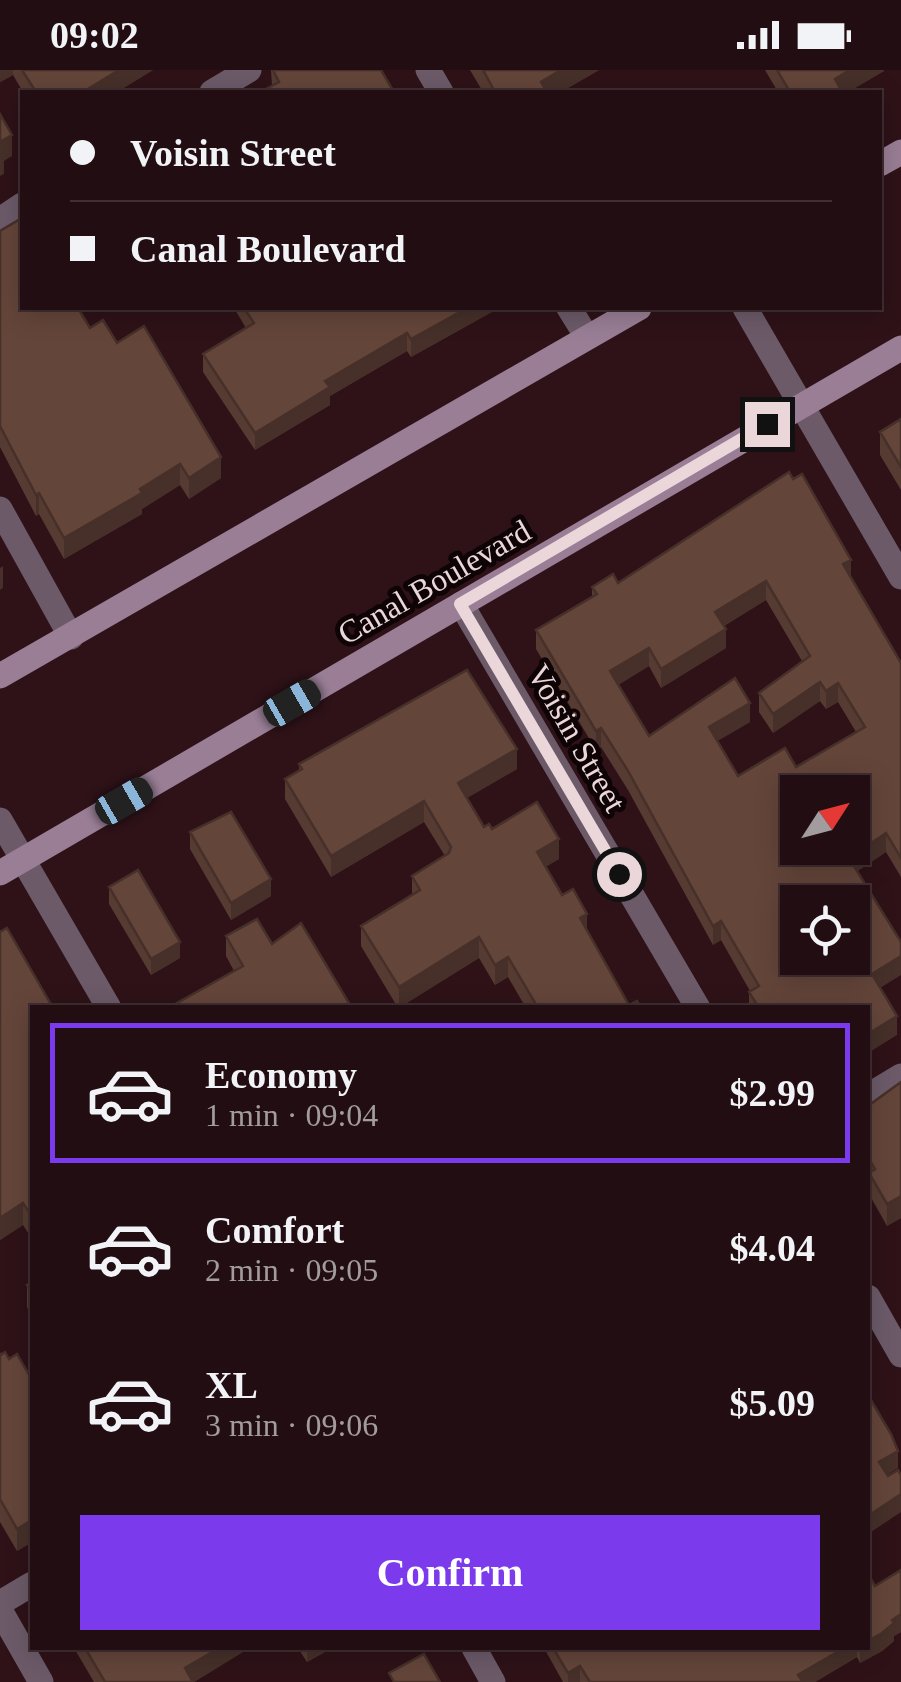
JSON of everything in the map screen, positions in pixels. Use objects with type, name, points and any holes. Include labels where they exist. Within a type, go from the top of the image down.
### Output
[{"type":"main road","points":[[0,676],[634,310]]},
{"type":"main road","name":"Canal Boulevard","points":[[0,873],[901,348]]},
{"type":"street","points":[[215,90],[250,70]]},
{"type":"street","points":[[570,310],[586,337]]},
{"type":"street","points":[[746,310],[901,576]]},
{"type":"street","points":[[0,509],[71,637]]},
{"type":"street","name":"Voisin Street","points":[[460,604],[696,1005]]},
{"type":"street","points":[[0,820],[107,1005]]},
{"type":"street","points":[[870,1095],[901,1076]]},
{"type":"street","points":[[870,1301],[901,1355]]},
{"type":"street","points":[[30,1585],[0,1607],[41,1682]]},
{"type":"street","points":[[475,1650],[493,1682]]},
{"type":"building","points":[[22,70],[119,70],[86,90],[35,90]]},
{"type":"building","points":[[273,70],[381,70],[393,90],[264,90],[279,82]]},
{"type":"building","points":[[483,70],[561,70],[541,82],[546,90],[494,90]]},
{"type":"building","points":[[777,70],[850,70],[835,79],[840,88],[836,90],[789,90]]},
{"type":"building","points":[[0,114],[12,135],[0,142]]},
{"type":"building","points":[[20,219],[20,310],[79,310],[90,328],[103,320],[117,343],[144,326],[221,457],[189,478],[180,464],[140,489],[142,493],[64,538],[0,426],[0,231]]},
{"type":"building","points":[[245,310],[463,310],[411,339],[407,333],[325,381],[330,387],[255,433],[203,354],[254,323]]},
{"type":"building","points":[[901,419],[901,467],[880,432]]},
{"type":"building","points":[[789,472],[793,479],[802,474],[851,560],[843,564],[901,663],[901,858],[886,833],[870,844],[870,775],[780,775],[780,865],[853,865],[866,885],[780,885],[780,975],[870,975],[870,892],[901,942],[901,956],[872,974],[897,1016],[870,1033],[870,1005],[757,1005],[749,992],[759,986],[721,921],[713,926],[628,771],[601,728],[596,731],[536,630],[597,594],[592,587],[613,574],[618,583]],"holes":[[[766,581],[810,656],[759,693],[773,714],[820,682],[826,691],[838,683],[865,727],[796,767],[785,748],[738,776],[709,727],[750,703],[735,678],[649,736],[610,671],[649,648],[661,669],[726,629],[715,612]]]},
{"type":"building","points":[[467,670],[517,749],[458,783],[484,827],[489,824],[492,829],[537,802],[559,839],[537,852],[562,895],[573,889],[587,914],[580,918],[629,1005],[536,1005],[508,957],[495,965],[479,937],[399,987],[361,926],[420,890],[412,876],[449,853],[451,847],[424,801],[331,856],[285,779],[302,769],[299,764]]},
{"type":"building","points":[[231,812],[271,879],[231,903],[190,832]]},
{"type":"building","points":[[138,870],[180,942],[151,959],[109,887]]},
{"type":"building","points":[[257,919],[272,944],[301,923],[350,1005],[178,1005],[243,966],[226,936]]},
{"type":"building","points":[[7,928],[51,1005],[30,1005],[30,1214],[23,1203],[0,1218],[0,932]]},
{"type":"building","points":[[901,1082],[901,1196],[887,1204],[870,1175],[875,1169],[870,1160],[870,1105]]},
{"type":"building","points":[[5,1352],[9,1359],[17,1354],[30,1377],[30,1521],[17,1529],[0,1499],[1,1355]]},
{"type":"building","points":[[870,1398],[898,1451],[879,1462],[888,1476],[898,1470],[901,1494],[870,1515]]},
{"type":"building","points":[[901,1570],[901,1614],[870,1640],[870,1577],[875,1586]]},
{"type":"building","points":[[86,1650],[216,1650],[185,1668],[193,1682],[105,1682]]},
{"type":"building","points":[[554,1650],[841,1650],[798,1675],[803,1682],[590,1682],[580,1666],[568,1673]]},
{"type":"building","points":[[424,1654],[440,1682],[394,1682],[389,1673]]},
{"type":"route","points":[[619,874],[460,604],[767,424]]}]
